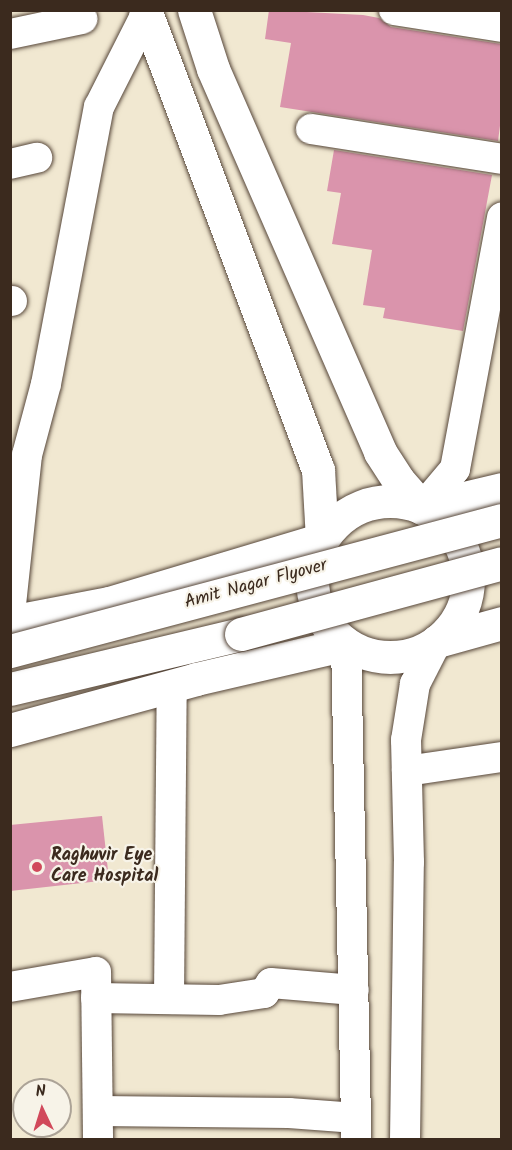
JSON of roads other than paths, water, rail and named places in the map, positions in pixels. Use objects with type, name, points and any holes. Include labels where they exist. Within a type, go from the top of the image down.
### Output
[{"type":"main road","points":[[194,10],[213,69],[380,452],[422,508]]},
{"type":"main road","points":[[146,12],[318,470],[322,540]]},
{"type":"main road","points":[[422,508],[501,489]]},
{"type":"main road","points":[[437,641],[453,625],[464,604],[468,582],[465,559],[456,538],[441,520],[422,508],[400,502],[377,502],[355,509],[336,522],[322,540],[313,561],[311,585],[323,618],[346,644],[368,654],[392,657],[416,653],[437,641],[501,623]]},
{"type":"main road","name":"Amit Nagar Flyover","points":[[10,651],[501,520]]},
{"type":"main road","points":[[10,621],[109,603],[322,540]]},
{"type":"main road","points":[[10,689],[241,634],[501,563]]},
{"type":"main road","points":[[10,730],[172,686],[346,644]]},
{"type":"street","points":[[394,10],[501,27]]},
{"type":"street","points":[[10,614],[27,455],[46,384],[99,107],[146,12]]},
{"type":"street","points":[[10,34],[82,19]]},
{"type":"street","points":[[311,129],[501,159]]},
{"type":"street","points":[[422,508],[455,469],[495,287],[501,217]]},
{"type":"street","points":[[405,1140],[406,740],[415,684],[437,641]]},
{"type":"street","points":[[10,987],[96,972],[98,1126],[289,1113],[356,1129],[346,644]]},
{"type":"street","points":[[169,999],[172,686]]},
{"type":"street","points":[[406,771],[501,757]]},
{"type":"street","points":[[96,998],[219,1000],[264,993],[271,983],[354,990]]},
{"type":"place","name":"Raghuvir Eye Care Hospital","points":[[37,867]]}]
